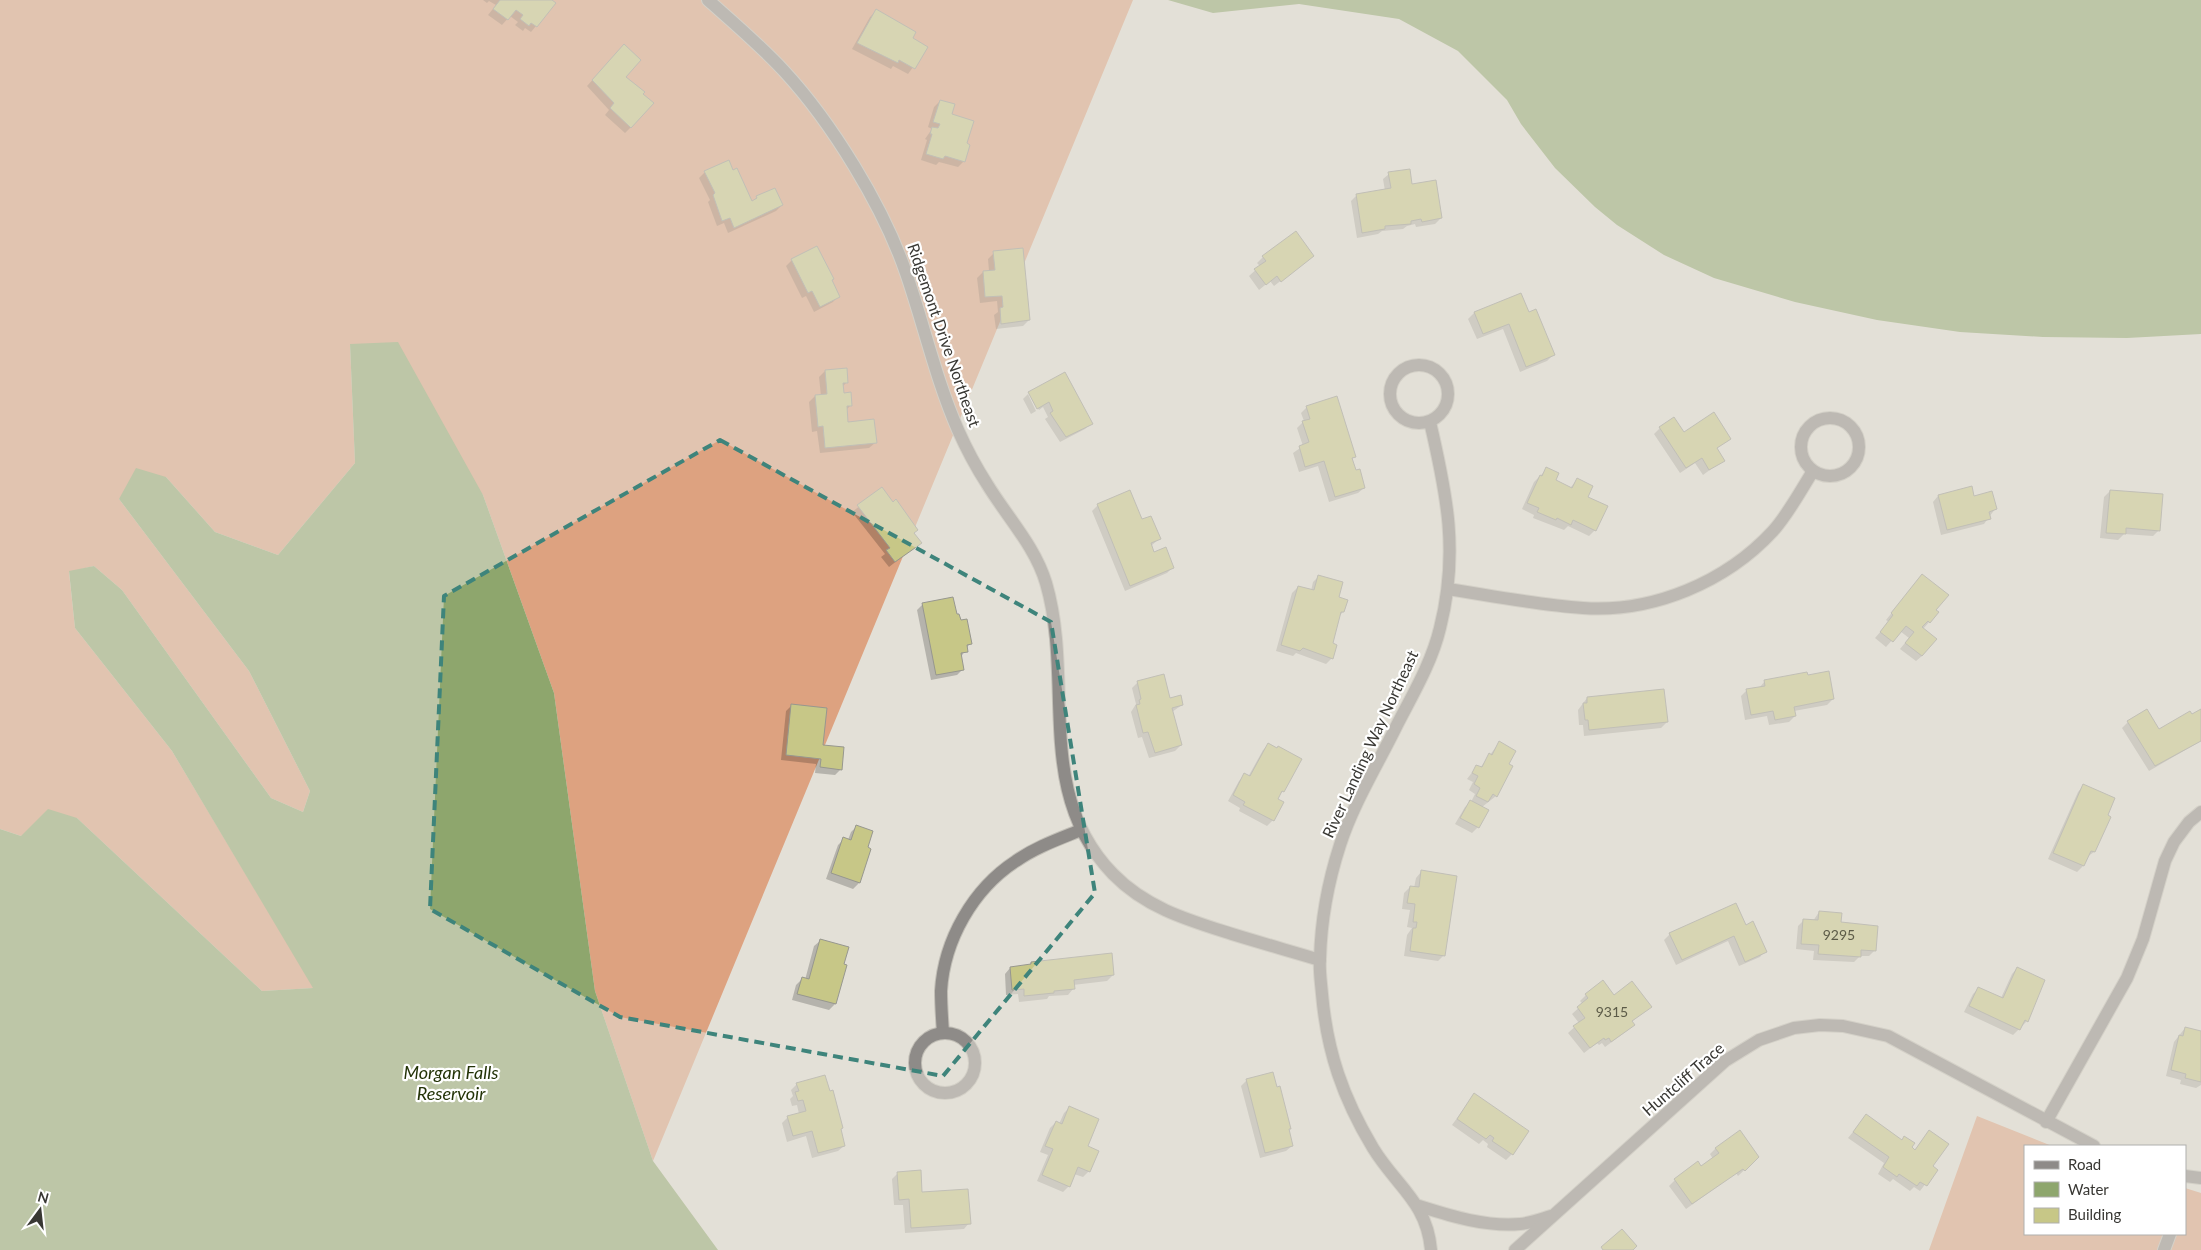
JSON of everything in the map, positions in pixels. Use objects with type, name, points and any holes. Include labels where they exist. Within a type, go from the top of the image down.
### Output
[{"type":"street","name":"Ridgemont Drive Northeast","points":[[708,0],[785,72],[815,108],[866,186],[887,228],[906,271],[944,395],[959,432],[986,483],[1029,544],[1046,582],[1055,625],[1060,736],[1064,775],[1070,802],[1081,830],[1095,852],[1113,874],[1154,906],[1186,920],[1320,960]]},
{"type":"street","points":[[1420,364],[1432,367],[1442,374],[1448,384],[1449,396],[1447,407],[1440,416],[1430,422],[1419,424],[1408,422],[1398,415],[1392,406],[1390,394],[1392,382],[1399,373],[1409,366],[1420,364]]},
{"type":"street","points":[[1830,417],[1842,420],[1852,428],[1858,439],[1859,452],[1855,462],[1846,471],[1836,475],[1824,475],[1813,471],[1806,464],[1802,455],[1800,446],[1802,436],[1807,428],[1817,420],[1830,417]]},
{"type":"street","name":"River Landing Way Northeast","points":[[1430,422],[1445,488],[1450,529],[1448,589],[1440,629],[1426,667],[1352,814],[1340,844],[1325,904],[1320,960],[1325,1027],[1342,1090],[1374,1150],[1419,1206],[1430,1236],[1431,1250]]},
{"type":"street","points":[[1448,589],[1584,608],[1624,607],[1660,600],[1702,584],[1740,561],[1773,530],[1813,471]]},
{"type":"street","points":[[2046,1122],[2128,978],[2143,939],[2165,861],[2174,842],[2189,822],[2201,812]]},
{"type":"street","points":[[943,1033],[941,991],[946,961],[956,931],[972,903],[993,878],[1016,860],[1039,847],[1081,830]]},
{"type":"street","name":"Huntcliff Trace","points":[[1515,1250],[1724,1061],[1759,1040],[1794,1028],[1820,1025],[1843,1026],[1888,1036],[2092,1145]]},
{"type":"street","points":[[943,1033],[952,1034],[968,1044],[973,1053],[975,1064],[972,1076],[966,1085],[956,1092],[944,1093],[933,1091],[917,1075],[915,1064],[917,1052],[923,1043],[932,1036],[943,1033]]},
{"type":"street","points":[[2186,1176],[2201,1178]]},
{"type":"street","points":[[1419,1206],[1460,1219],[1492,1223],[1520,1224],[1553,1216]]},
{"type":"street","points":[[2164,1250],[2170,1235]]},
{"type":"highlighted area","points":[[720,440],[1051,622],[1095,893],[943,1076],[620,1017],[430,909],[444,596]]},
{"type":"shaded area","points":[[0,0],[1133,0],[653,1161],[595,991],[554,693],[483,495],[350,344],[355,463],[278,555],[215,532],[166,477],[119,499],[249,671],[310,791],[303,812],[271,798],[122,590],[94,566],[69,572],[75,628],[172,751],[314,988],[262,991],[77,818],[21,836],[0,829]]},
{"type":"shaded area","points":[[1977,1116],[2050,1145],[2024,1145],[2024,1235],[2186,1235],[2186,1188],[2201,1193],[2201,1250],[1929,1250]]},
{"type":"water","points":[[1168,0],[2201,0],[2201,334],[2127,338],[2043,337],[1960,332],[1877,320],[1795,302],[1714,278],[1664,255],[1617,225],[1595,207],[1555,168],[1521,124],[1507,100],[1458,51],[1399,19],[1299,4],[1213,13]]},
{"type":"water","name":"Morgan Falls Reservoir","points":[[398,342],[483,495],[554,693],[595,991],[653,1161],[718,1250],[0,1250],[0,829],[21,836],[48,809],[77,818],[262,991],[313,988],[172,751],[75,628],[69,571],[94,566],[122,590],[271,798],[303,812],[310,791],[249,671],[119,499],[136,468],[166,477],[215,532],[278,555],[355,463],[350,344]]},
{"type":"building","points":[[500,0],[552,0],[556,3],[537,27],[531,23],[529,26],[520,19],[523,15],[516,10],[508,20],[493,9]]},
{"type":"building","points":[[876,9],[916,32],[913,38],[928,47],[915,69],[899,60],[898,63],[857,43]]},
{"type":"building","points":[[624,44],[641,60],[626,77],[645,92],[643,94],[654,103],[631,128],[610,108],[614,103],[592,80]]},
{"type":"building","points":[[940,100],[955,104],[952,114],[974,121],[967,143],[970,145],[965,162],[945,156],[943,159],[926,154],[932,134],[930,134],[932,127],[938,128],[940,124],[933,122]]},
{"type":"building","points":[[729,160],[733,170],[737,168],[752,201],[757,198],[756,196],[775,188],[783,205],[734,228],[730,218],[722,221],[713,195],[715,193],[704,171]]},
{"type":"building","points":[[1410,169],[1412,184],[1436,180],[1442,218],[1422,222],[1421,219],[1411,221],[1411,224],[1385,226],[1385,229],[1362,233],[1356,194],[1391,188],[1388,172]]},
{"type":"building","points":[[1296,231],[1314,256],[1281,282],[1277,276],[1266,285],[1254,269],[1266,261],[1262,256]]},
{"type":"building","points":[[817,246],[834,279],[832,280],[840,297],[820,307],[812,291],[808,293],[791,259]]},
{"type":"building","points":[[1023,248],[1030,320],[1001,324],[1000,308],[1003,307],[1002,296],[985,297],[983,271],[995,270],[993,251]]},
{"type":"building","points":[[1521,293],[1529,312],[1536,309],[1555,355],[1526,367],[1509,324],[1483,334],[1474,312]]},
{"type":"building","points":[[847,368],[848,383],[843,383],[844,393],[851,392],[852,406],[847,406],[848,422],[874,419],[877,443],[825,448],[823,426],[818,427],[815,395],[827,394],[825,370]]},
{"type":"building","points":[[1065,372],[1093,424],[1066,437],[1050,413],[1053,411],[1049,402],[1037,409],[1028,392]]},
{"type":"building","points":[[1337,396],[1356,457],[1352,458],[1356,470],[1360,469],[1365,488],[1335,497],[1324,461],[1305,467],[1299,446],[1309,442],[1302,421],[1310,419],[1306,406]]},
{"type":"building","points":[[1714,412],[1731,439],[1717,448],[1725,461],[1709,470],[1702,458],[1686,468],[1659,427],[1674,417],[1684,432]]},
{"type":"building","points":[[1546,467],[1559,473],[1556,480],[1572,488],[1577,478],[1593,486],[1588,497],[1608,506],[1596,531],[1573,520],[1571,525],[1557,518],[1556,520],[1537,512],[1539,508],[1527,503],[1540,475],[1542,476]]},
{"type":"building","points":[[1972,486],[1974,496],[1992,491],[1997,509],[1989,512],[1991,519],[1947,530],[1938,495]]},
{"type":"building","points":[[882,487],[893,502],[896,499],[918,530],[914,533],[922,543],[895,562],[886,550],[890,548],[857,505]]},
{"type":"building","points":[[1130,490],[1142,519],[1151,516],[1161,539],[1151,543],[1154,552],[1166,547],[1174,568],[1130,586],[1097,504]]},
{"type":"building","points":[[2110,490],[2163,494],[2160,531],[2126,528],[2126,534],[2106,533]]},
{"type":"building","points":[[1922,574],[1949,595],[1936,610],[1939,612],[1930,623],[1928,621],[1922,627],[1937,639],[1922,656],[1905,643],[1914,632],[1906,626],[1893,642],[1880,632],[1893,615],[1891,613]]},
{"type":"building","points":[[1318,575],[1343,582],[1339,597],[1348,600],[1344,612],[1341,612],[1333,643],[1337,645],[1333,659],[1303,648],[1300,651],[1281,645],[1298,586],[1314,590]]},
{"type":"building","points":[[953,597],[957,614],[959,614],[961,620],[967,619],[972,644],[967,645],[968,652],[961,653],[964,670],[936,675],[922,603]]},
{"type":"building","points":[[1829,671],[1834,699],[1794,707],[1796,716],[1775,720],[1773,711],[1751,715],[1746,689],[1765,686],[1764,680],[1807,672],[1808,675]]},
{"type":"building","points":[[1164,674],[1170,698],[1181,695],[1183,705],[1172,708],[1182,745],[1155,753],[1148,732],[1143,733],[1136,705],[1140,704],[1139,700],[1141,699],[1137,681]]},
{"type":"building","points":[[1664,689],[1668,722],[1589,730],[1588,720],[1585,720],[1583,703],[1587,703],[1587,697]]},
{"type":"building","points":[[791,704],[827,708],[823,745],[844,747],[842,770],[820,767],[821,759],[786,755]]},
{"type":"building","points":[[2147,709],[2159,729],[2190,711],[2192,714],[2201,709],[2201,741],[2155,766],[2127,721]]},
{"type":"building","points":[[1499,741],[1516,751],[1509,764],[1513,766],[1497,797],[1493,794],[1488,802],[1476,796],[1480,788],[1474,784],[1478,776],[1472,773],[1476,765],[1482,767],[1489,753],[1492,755]]},
{"type":"building","points":[[1268,743],[1277,748],[1278,746],[1302,759],[1284,792],[1282,791],[1278,799],[1284,802],[1274,821],[1243,805],[1245,802],[1233,795],[1244,773],[1250,776]]},
{"type":"building","points":[[2083,784],[2115,798],[2108,815],[2111,817],[2095,852],[2091,851],[2084,866],[2053,853]]},
{"type":"building","points":[[1470,800],[1489,810],[1479,828],[1460,818]]},
{"type":"building","points":[[856,825],[873,831],[868,847],[871,849],[860,883],[831,873],[843,837],[851,840]]},
{"type":"building","points":[[1421,870],[1457,876],[1445,956],[1410,951],[1413,928],[1416,928],[1417,922],[1413,922],[1415,904],[1407,903],[1410,886],[1419,887]]},
{"type":"building","points":[[1736,903],[1746,925],[1753,921],[1767,952],[1745,962],[1734,936],[1682,960],[1669,933]]},
{"type":"building","points":[[1819,911],[1842,913],[1841,922],[1878,926],[1876,951],[1861,950],[1861,957],[1818,954],[1819,945],[1801,944],[1803,919],[1818,920]]},
{"type":"building","points":[[820,939],[849,947],[844,964],[847,965],[836,1004],[797,994],[802,977],[809,979]]},
{"type":"building","points":[[1112,953],[1114,975],[1074,980],[1075,989],[1054,991],[1054,993],[1024,996],[1024,989],[1012,990],[1010,967],[1031,964],[1031,962]]},
{"type":"building","points":[[2017,967],[2045,980],[2028,1022],[2025,1020],[2020,1030],[1969,1006],[1978,987],[2003,998]]},
{"type":"building","points":[[1603,980],[1614,995],[1632,981],[1652,1007],[1632,1021],[1635,1025],[1611,1042],[1609,1038],[1605,1040],[1604,1038],[1590,1048],[1573,1026],[1585,1018],[1577,1007],[1588,998],[1585,994]]},
{"type":"building","points":[[2185,1027],[2201,1031],[2201,1082],[2185,1078],[2186,1074],[2171,1070],[2179,1035],[2183,1036]]},
{"type":"building","points":[[1273,1072],[1277,1087],[1280,1086],[1291,1129],[1289,1129],[1293,1146],[1265,1153],[1246,1079]]},
{"type":"building","points":[[825,1075],[830,1091],[833,1090],[843,1128],[841,1129],[845,1146],[818,1153],[812,1131],[793,1136],[787,1116],[806,1111],[803,1100],[798,1101],[795,1092],[799,1091],[796,1083]]},
{"type":"building","points":[[1474,1093],[1529,1131],[1513,1155],[1492,1141],[1494,1138],[1490,1135],[1486,1139],[1457,1119]]},
{"type":"building","points":[[1069,1106],[1099,1119],[1088,1146],[1099,1151],[1090,1172],[1078,1167],[1070,1187],[1042,1175],[1053,1149],[1045,1146],[1056,1121],[1062,1124]]},
{"type":"building","points":[[1866,1114],[1902,1140],[1904,1136],[1915,1143],[1912,1147],[1915,1150],[1929,1130],[1949,1144],[1933,1166],[1938,1170],[1927,1186],[1920,1182],[1917,1186],[1899,1174],[1897,1177],[1883,1167],[1889,1157],[1853,1132]]},
{"type":"building","points":[[1740,1130],[1759,1157],[1745,1171],[1743,1169],[1692,1204],[1674,1179],[1698,1161],[1701,1166],[1719,1153],[1715,1148]]},
{"type":"building","points":[[921,1170],[922,1192],[968,1189],[971,1224],[911,1228],[909,1199],[899,1200],[897,1172]]},
{"type":"building","points":[[1622,1229],[1637,1246],[1633,1250],[1603,1250],[1601,1247]]}]
